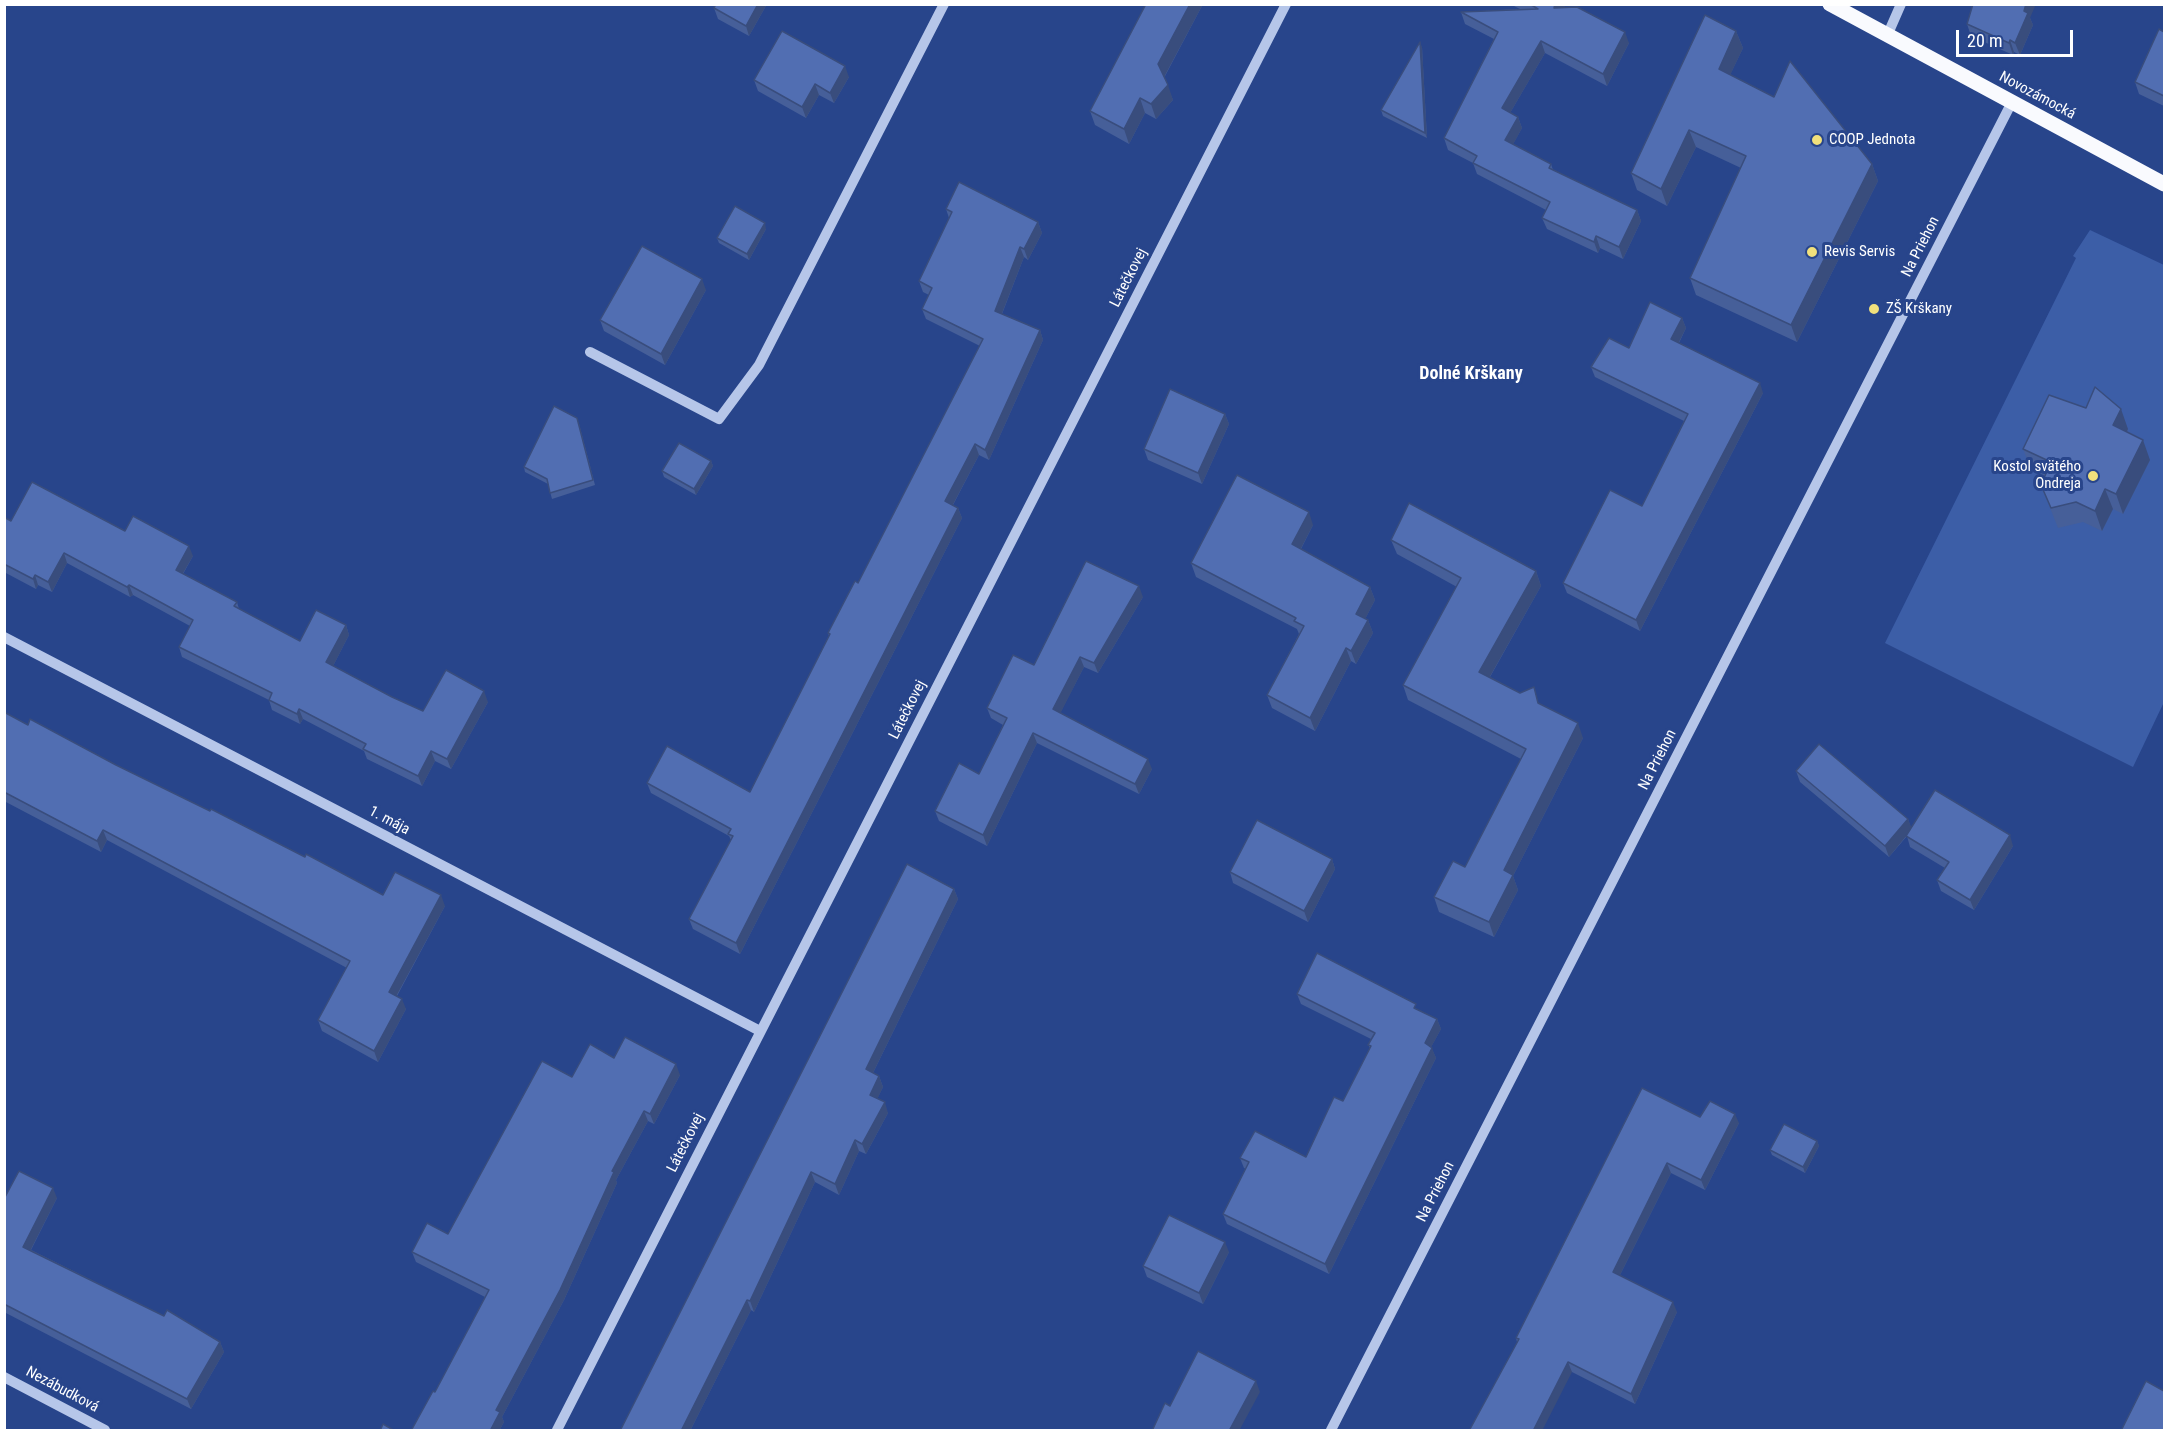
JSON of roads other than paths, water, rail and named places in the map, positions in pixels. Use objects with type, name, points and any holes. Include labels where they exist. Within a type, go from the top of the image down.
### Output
[{"type":"main road","name":"Novozámocká","points":[[1830,4],[2164,184]]},
{"type":"street","points":[[590,351],[719,419],[759,365],[944,4]]},
{"type":"street","name":"Látečkovej","points":[[557,1431],[1286,4]]},
{"type":"street","points":[[1887,36],[1901,4]]},
{"type":"street","name":"Na Priehon","points":[[1330,1431],[2012,102]]},
{"type":"street","name":"1. mája","points":[[4,637],[760,1031]]},
{"type":"street","name":"Nezábudková","points":[[4,1377],[105,1431]]},
{"type":"place","name":"COOP Jednota","points":[[1817,140]]},
{"type":"place","name":"Revis Servis","points":[[1812,252]]},
{"type":"place","name":"ZŠ Krškany","points":[[1874,309]]},
{"type":"place","name":"Kostol svätého Ondreja","points":[[2093,476]]},
{"type":"district","name":"Dolné Krškany","points":[[1471,374]]}]
